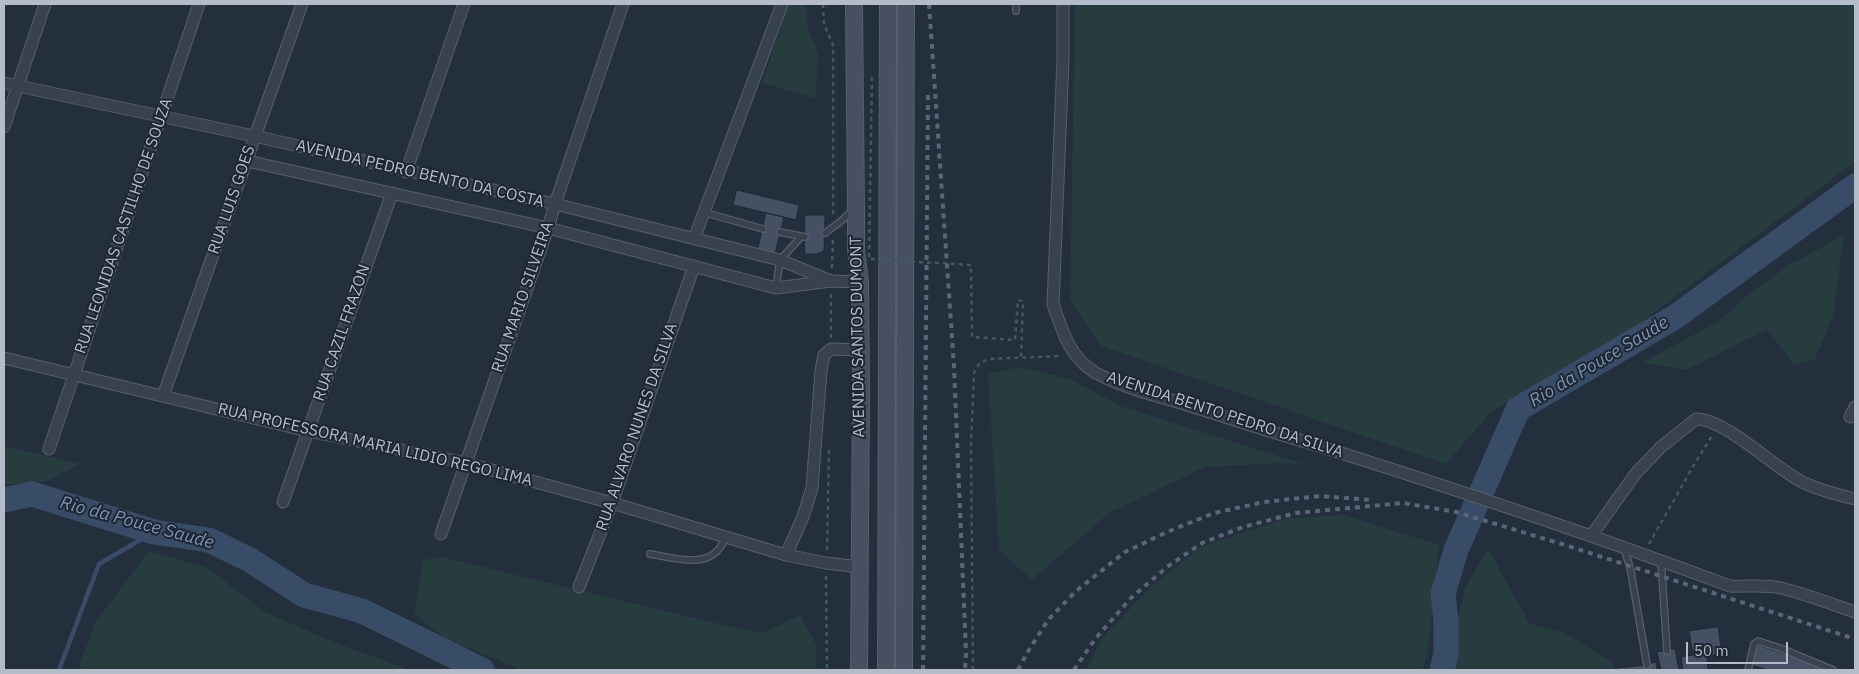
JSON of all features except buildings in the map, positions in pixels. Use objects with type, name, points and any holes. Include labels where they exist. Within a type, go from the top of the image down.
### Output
[{"type":"main road","name":"AVENIDA SANTOS DUMONT","points":[[854,4],[856,249],[860,282],[859,670]]},
{"type":"main road","name":"AVENIDA SANTOS DUMONT","points":[[886,670],[888,4]]},
{"type":"main road","points":[[904,670],[906,4]]},
{"type":"street","points":[[4,127],[45,4]]},
{"type":"street","name":"RUA LEONIDAS CASTILHO DE SOUZA","points":[[49,449],[200,4]]},
{"type":"street","name":"RUA LUIS GOES","points":[[163,396],[302,4]]},
{"type":"street","points":[[406,172],[464,4]]},
{"type":"street","name":"RUA MARIO SILVEIRA","points":[[441,534],[548,228],[623,4]]},
{"type":"street","points":[[694,239],[782,4]]},
{"type":"street","name":"AVENIDA BENTO PEDRO DA SILVA","points":[[1063,4],[1063,59],[1054,304],[1063,333],[1075,355],[1095,372],[1132,388],[1623,546],[1730,586],[1780,588],[1855,612]]},
{"type":"street","name":"AVENIDA PEDRO BENTO DA COSTA","points":[[4,83],[254,136],[406,172],[555,204],[780,260],[832,281]]},
{"type":"street","name":"AVENIDA PEDRO BENTO DA COSTA","points":[[247,161],[548,228],[776,288],[832,281],[860,282]]},
{"type":"street","name":"RUA CAZIL FRAZON","points":[[283,502],[392,193]]},
{"type":"street","name":"RUA ALVARO NUNES DA SILVA","points":[[579,587],[612,503],[694,266]]},
{"type":"street","points":[[786,555],[803,517],[812,488],[819,384],[823,358],[831,348],[860,350]]},
{"type":"street","name":"RUA PROFESSORA MARIA LIDIO REGO LIMA","points":[[4,358],[308,431],[466,463],[612,503],[786,555],[826,563],[860,566]]},
{"type":"street","points":[[1591,536],[1636,473],[1661,447],[1696,419],[1720,425],[1776,466],[1804,483],[1834,494],[1855,499]]},
{"type":"lane","points":[[825,233],[856,208]]},
{"type":"lane","points":[[703,212],[762,228]]},
{"type":"lane","points":[[776,288],[780,260],[803,237],[780,232]]},
{"type":"lane","points":[[650,554],[697,560],[710,557],[718,551],[726,537]]},
{"type":"lane","points":[[1623,546],[1630,567],[1647,665]]},
{"type":"lane","points":[[1661,560],[1667,651]]},
{"type":"lane","points":[[1748,670],[1754,644],[1758,641],[1833,670]]},
{"type":"path","points":[[872,77],[869,259],[971,265],[972,337],[1015,340],[1018,300],[1023,301],[1021,358]]},
{"type":"path","points":[[973,670],[971,444],[974,373],[979,364],[988,359],[1075,355]]},
{"type":"path","points":[[1644,554],[1695,463],[1720,425]]},
{"type":"green space","points":[[789,4],[806,4],[807,25],[818,54],[816,98],[762,83]]},
{"type":"green space","points":[[1075,4],[1855,4],[1855,162],[1635,327],[1491,412],[1446,464],[1101,346],[1070,300]]},
{"type":"green space","points":[[1844,235],[1833,316],[1815,359],[1794,365],[1767,329],[1687,370],[1642,363],[1719,321],[1750,293],[1789,265]]},
{"type":"green space","points":[[1019,367],[1070,379],[1120,406],[1304,464],[1278,463],[1205,467],[1109,513],[1032,580],[999,550],[988,374]]},
{"type":"green space","points":[[4,446],[80,464],[47,481],[4,485]]},
{"type":"green space","points":[[1344,515],[1439,545],[1428,650],[1423,670],[1086,670],[1102,638],[1152,586],[1201,547],[1285,519]]},
{"type":"green space","points":[[1488,548],[1529,623],[1565,633],[1612,662],[1614,670],[1451,670],[1456,627],[1465,588]]},
{"type":"green space","points":[[149,551],[206,567],[265,612],[336,643],[410,670],[78,670],[95,623]]},
{"type":"green space","points":[[442,557],[763,633],[800,615],[816,644],[817,670],[522,670],[445,638],[414,614],[423,560]]},
{"type":"waterway","name":"Rio da Pouce Saude","points":[[1442,670],[1446,654],[1446,621],[1443,594],[1456,550],[1518,409],[1675,317],[1855,186]]},
{"type":"waterway","name":"Rio da Pouce Saude","points":[[4,500],[32,494],[154,532],[209,540],[250,560],[304,595],[362,611],[482,670]]},
{"type":"waterway","points":[[59,670],[99,564],[154,532]]},
{"type":"railway","points":[[929,4],[954,367],[966,653],[965,670]]},
{"type":"railway","points":[[923,670],[928,95]]},
{"type":"railway","points":[[1018,670],[1048,620],[1075,592],[1125,552],[1214,513],[1264,502],[1320,496],[1371,500]]},
{"type":"railway","points":[[1074,670],[1095,639],[1131,598],[1167,567],[1202,543],[1243,527],[1296,513],[1403,503],[1456,512],[1562,544],[1855,639]]}]
